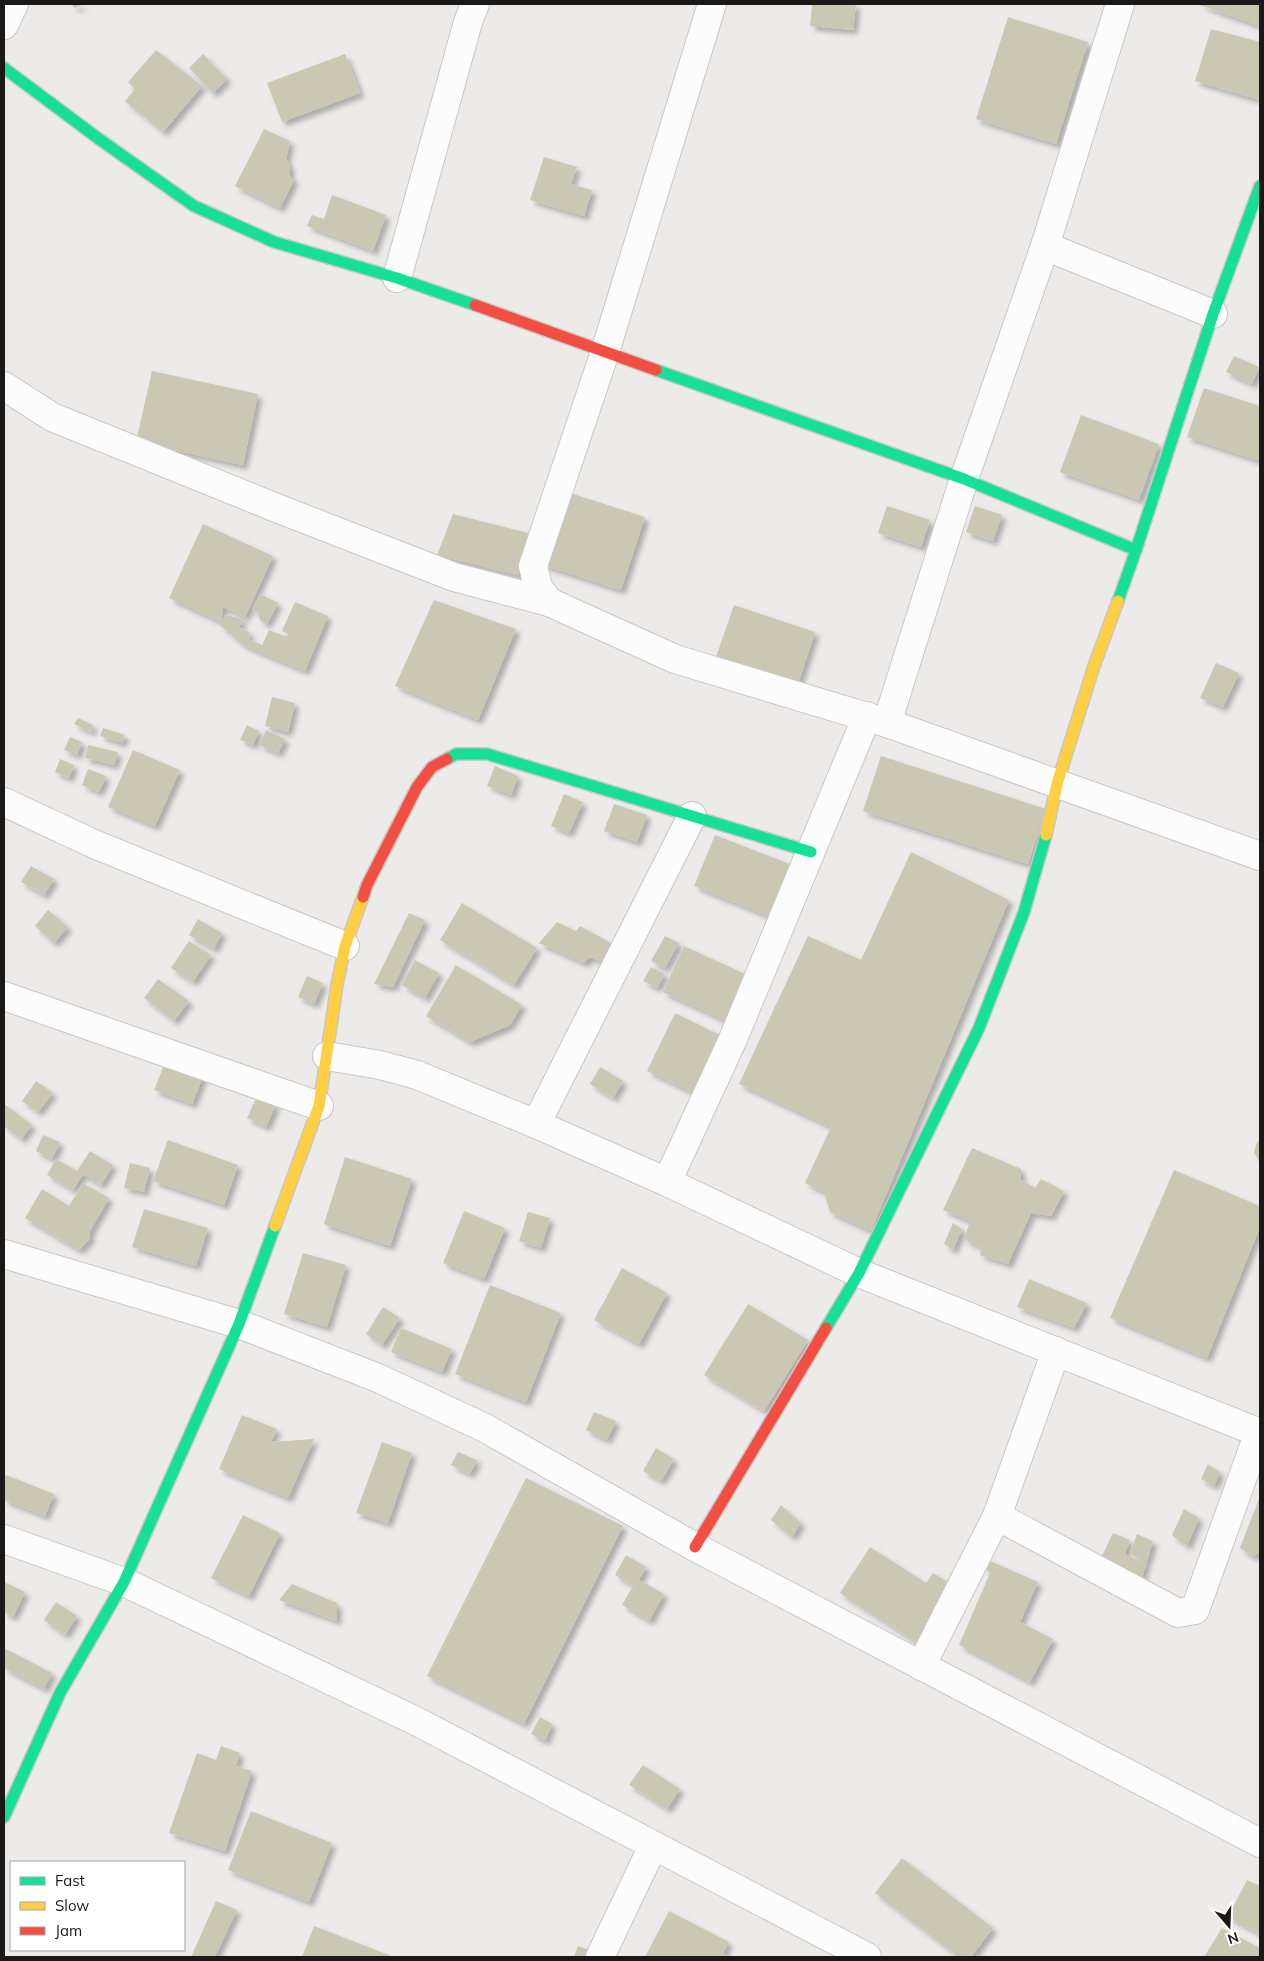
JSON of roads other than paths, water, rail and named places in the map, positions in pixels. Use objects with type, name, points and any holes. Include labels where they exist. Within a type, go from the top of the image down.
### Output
[{"type":"street","points":[[4,25],[14,4]]},
{"type":"street","points":[[397,278],[468,22],[475,4]]},
{"type":"street","points":[[549,602],[538,587],[533,566],[605,352],[712,4]]},
{"type":"street","points":[[667,1182],[733,1039],[811,852],[877,720],[1045,246],[1120,4]]},
{"type":"street","points":[[4,68],[99,139],[194,206],[274,242],[397,278],[964,479],[1136,550]]},
{"type":"street","points":[[695,1547],[859,1273],[978,1028],[1006,961],[1024,912],[1050,820],[1057,784],[1094,666],[1136,550],[1213,314],[1260,186]]},
{"type":"street","points":[[1045,246],[1213,314]]},
{"type":"street","points":[[4,386],[52,417],[454,577],[549,602],[676,659],[877,720],[1260,856]]},
{"type":"street","points":[[4,1817],[60,1693],[124,1582],[239,1324],[319,1106],[337,985],[346,946],[367,885],[417,787],[432,767],[456,754],[487,754],[811,852]]},
{"type":"street","points":[[4,802],[94,844],[346,946]]},
{"type":"street","points":[[536,1124],[692,816]]},
{"type":"street","points":[[4,996],[319,1106]]},
{"type":"street","points":[[327,1056],[380,1065],[417,1075],[536,1124],[667,1182],[859,1273],[1259,1432],[1195,1610],[1178,1613],[997,1516]]},
{"type":"street","points":[[4,1254],[239,1324],[378,1378],[485,1428],[695,1547],[1260,1843]]},
{"type":"street","points":[[921,1666],[997,1516],[1056,1351]]},
{"type":"street","points":[[4,1539],[124,1582],[416,1721],[867,1957]]},
{"type":"street","points":[[600,1957],[653,1846]]}]
